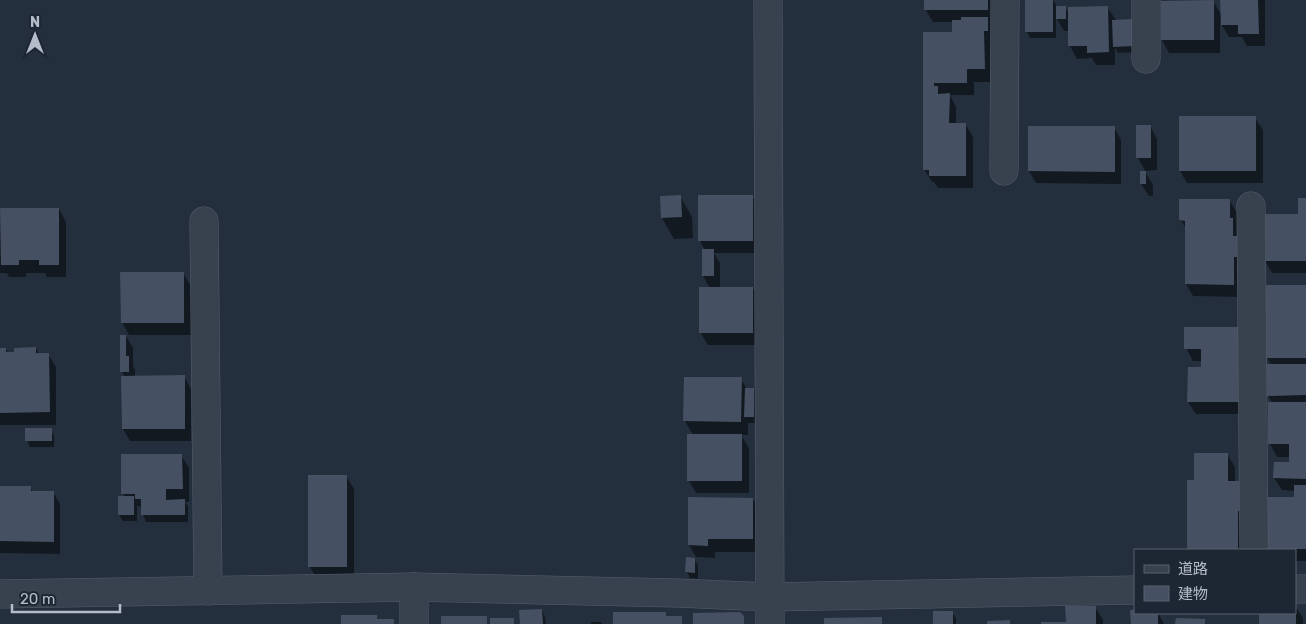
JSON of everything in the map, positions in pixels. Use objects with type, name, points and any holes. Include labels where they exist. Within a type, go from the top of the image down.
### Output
[{"type":"street","points":[[768,0],[770,624]]},
{"type":"street","points":[[1004,171],[1005,0]]},
{"type":"street","points":[[1146,0],[1146,59]]},
{"type":"street","points":[[1251,206],[1254,549]]},
{"type":"street","points":[[204,221],[208,591]]},
{"type":"street","points":[[414,587],[414,624]]},
{"type":"street","points":[[0,594],[414,587],[769,597],[1134,590]]},
{"type":"building","points":[[924,0],[988,0],[988,10],[924,10]]},
{"type":"building","points":[[1025,0],[1053,0],[1053,32],[1025,32]]},
{"type":"building","points":[[1214,0],[1214,40],[1161,40],[1161,1]]},
{"type":"building","points":[[1220,0],[1258,0],[1259,34],[1238,34],[1238,25],[1221,25]]},
{"type":"building","points":[[1056,6],[1066,6],[1066,19],[1056,19]]},
{"type":"building","points":[[1108,6],[1109,52],[1087,53],[1087,46],[1068,46],[1068,7]]},
{"type":"building","points":[[961,17],[988,17],[988,31],[984,31],[985,69],[967,69],[967,83],[934,83],[934,86],[938,86],[938,94],[950,93],[949,123],[966,123],[966,176],[929,176],[929,170],[923,170],[923,32],[952,32],[952,20],[961,20]]},
{"type":"building","points":[[1134,19],[1135,46],[1113,47],[1112,20]]},
{"type":"building","points":[[1179,116],[1256,116],[1256,171],[1179,171]]},
{"type":"building","points":[[1136,125],[1151,125],[1151,158],[1136,158]]},
{"type":"building","points":[[1028,126],[1115,126],[1115,172],[1028,171]]},
{"type":"building","points":[[1140,171],[1146,171],[1146,184],[1140,184]]},
{"type":"building","points":[[681,195],[682,217],[661,218],[660,196]]},
{"type":"building","points":[[698,195],[753,195],[753,241],[698,241]]},
{"type":"building","points":[[1298,198],[1306,198],[1306,261],[1263,261],[1263,214],[1298,214]]},
{"type":"building","points":[[1179,199],[1230,199],[1230,218],[1233,218],[1233,236],[1242,236],[1242,257],[1234,257],[1234,285],[1185,284],[1185,221],[1179,220]]},
{"type":"building","points":[[0,208],[59,208],[59,265],[39,265],[39,260],[19,260],[19,265],[1,265]]},
{"type":"building","points":[[702,249],[714,249],[714,276],[702,276]]},
{"type":"building","points":[[120,272],[184,272],[184,323],[121,323]]},
{"type":"building","points":[[1266,285],[1306,285],[1306,358],[1265,358]]},
{"type":"building","points":[[699,287],[753,287],[753,333],[699,333]]},
{"type":"building","points":[[1184,327],[1242,327],[1241,402],[1187,402],[1188,367],[1201,367],[1201,349],[1184,349]]},
{"type":"building","points":[[120,335],[126,335],[126,356],[129,356],[129,372],[120,372]]},
{"type":"building","points":[[36,347],[36,353],[49,353],[50,412],[0,413],[0,348],[6,348],[6,352],[14,352],[14,348]]},
{"type":"building","points":[[1266,364],[1306,364],[1306,395],[1266,396]]},
{"type":"building","points":[[185,375],[185,429],[122,429],[121,376]]},
{"type":"building","points":[[684,377],[742,377],[741,422],[683,421]]},
{"type":"building","points":[[745,388],[754,388],[754,417],[744,417]]},
{"type":"building","points":[[1268,402],[1306,402],[1306,479],[1273,478],[1274,462],[1289,462],[1289,444],[1268,444]]},
{"type":"building","points":[[25,428],[52,428],[52,441],[25,441]]},
{"type":"building","points":[[687,434],[742,434],[742,481],[687,481]]},
{"type":"building","points":[[1194,453],[1228,453],[1228,481],[1241,481],[1241,511],[1238,511],[1238,549],[1187,549],[1187,480],[1194,480]]},
{"type":"building","points":[[121,454],[182,454],[183,489],[166,489],[166,500],[185,499],[185,515],[141,515],[141,499],[135,499],[135,494],[121,494]]},
{"type":"building","points":[[308,475],[347,475],[347,567],[308,567]]},
{"type":"building","points":[[1294,485],[1306,485],[1306,549],[1263,549],[1263,497],[1294,497]]},
{"type":"building","points":[[0,486],[31,486],[31,491],[54,491],[54,542],[0,541]]},
{"type":"building","points":[[118,496],[134,496],[134,515],[118,515]]},
{"type":"building","points":[[688,497],[753,498],[753,539],[708,539],[708,546],[688,545]]},
{"type":"building","points":[[686,557],[695,558],[695,573],[685,572]]},
{"type":"building","points":[[1065,606],[1096,606],[1096,624],[1041,624],[1041,622],[1066,622]]},
{"type":"building","points":[[542,609],[543,624],[520,624],[519,610]]},
{"type":"building","points":[[1130,610],[1134,610],[1134,614],[1158,614],[1158,624],[1131,624]]},
{"type":"building","points":[[933,611],[953,611],[953,624],[933,624]]},
{"type":"building","points":[[613,612],[666,612],[666,616],[682,616],[682,624],[613,624]]},
{"type":"building","points":[[740,612],[744,616],[744,624],[693,624],[693,613]]},
{"type":"building","points":[[1259,614],[1296,614],[1296,624],[1259,624]]},
{"type":"building","points":[[341,615],[377,615],[377,619],[394,619],[394,624],[341,624]]},
{"type":"building","points":[[441,616],[487,616],[487,624],[441,624]]},
{"type":"building","points":[[882,617],[882,624],[824,624],[824,618]]},
{"type":"building","points":[[490,618],[514,618],[514,624],[490,624]]},
{"type":"building","points":[[1176,618],[1205,619],[1205,624],[1175,624]]},
{"type":"building","points":[[1010,620],[1010,624],[987,624],[987,621]]}]
